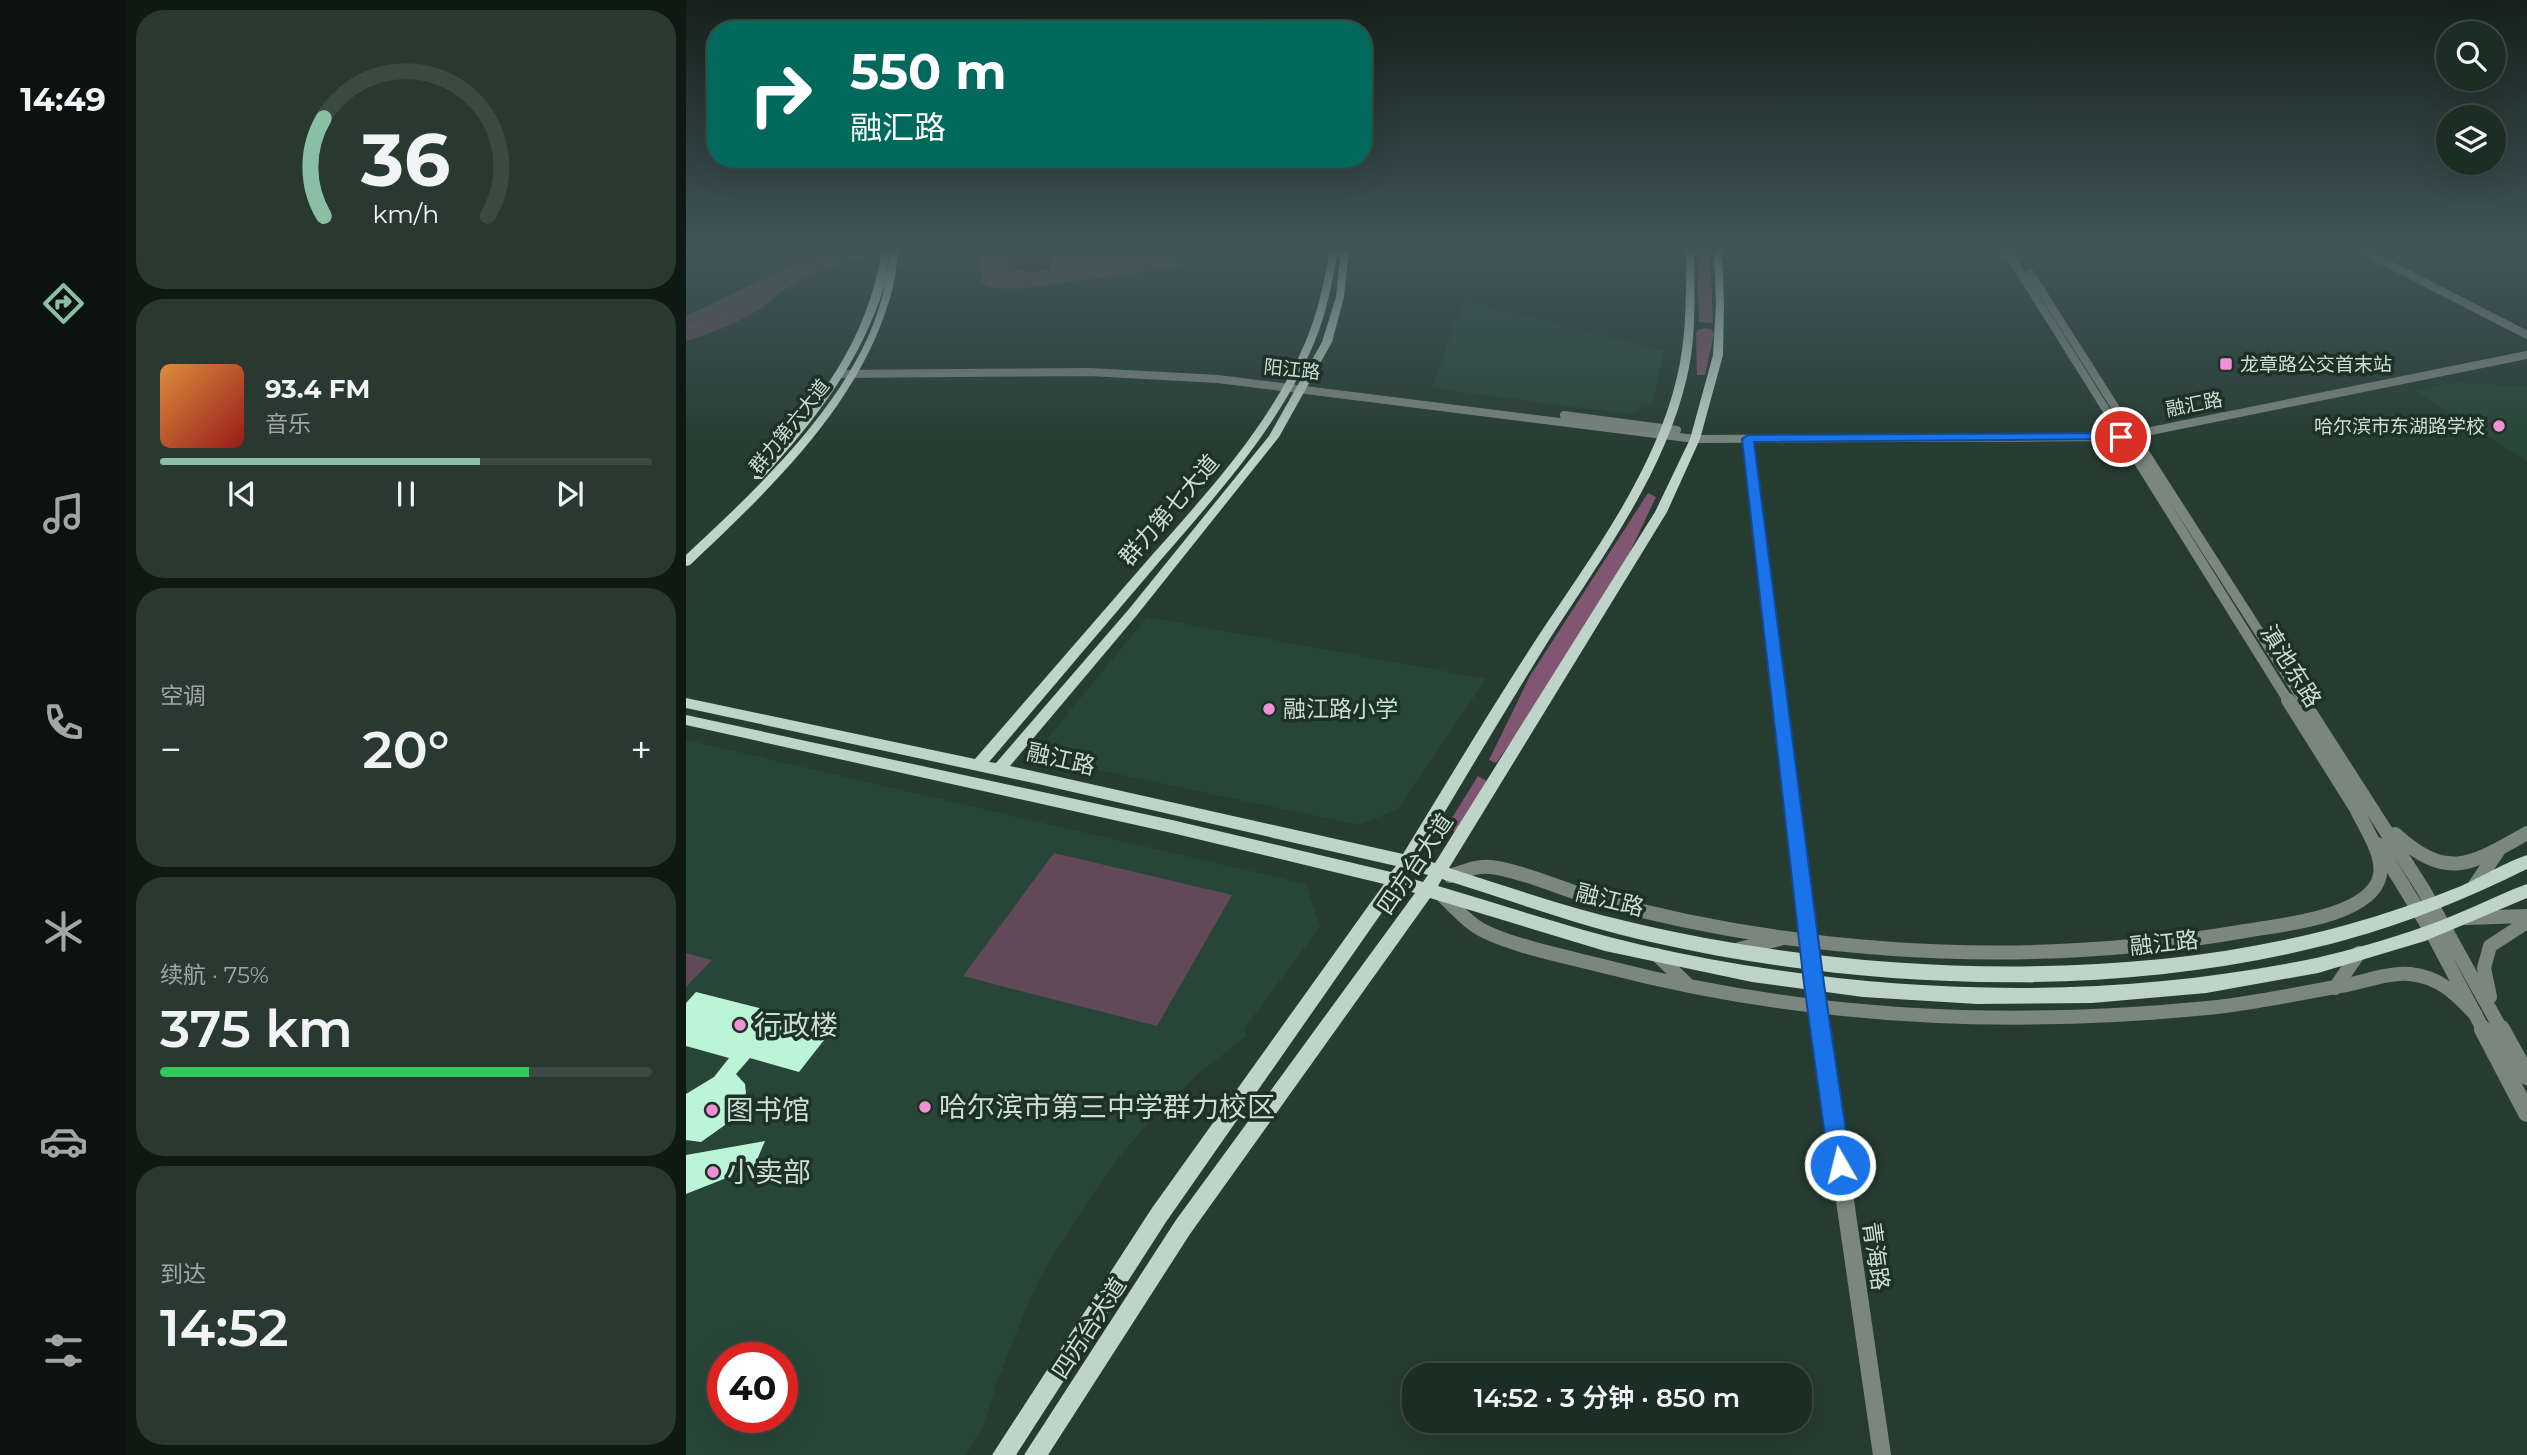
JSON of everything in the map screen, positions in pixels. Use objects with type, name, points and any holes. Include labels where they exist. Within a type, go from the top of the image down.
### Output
[{"type":"main road","name":"群力第六大道","points":[[686,562],[783,464],[832,404],[877,318]]},
{"type":"main road","name":"群力第七大道","points":[[979,764],[1252,445],[1311,343],[1320,318]]},
{"type":"main road","name":"群力第七大道","points":[[1000,768],[1274,438],[1327,342],[1334,318]]},
{"type":"main road","name":"四方台大道","points":[[1003,1455],[1159,1215],[1396,879],[1510,691],[1627,509],[1664,433],[1686,356],[1690,318]]},
{"type":"main road","name":"四方台大道","points":[[1035,1455],[1183,1227],[1444,874],[1646,538],[1697,436],[1719,343],[1719,318]]},
{"type":"main road","name":"群力第六大道","points":[[686,550],[762,473],[849,370]]},
{"type":"main road","name":"融江路","points":[[686,703],[1000,768],[1406,862],[1623,928],[1813,964],[1895,971],[1991,973],[2088,971],[2187,964],[2296,947],[2426,908],[2527,862]]},
{"type":"main road","name":"融江路","points":[[686,720],[1264,847],[1396,879],[1589,939],[1657,955],[1814,984],[1973,996],[2136,992],[2255,977],[2359,953],[2466,918],[2527,891]]},
{"type":"street","name":"滇池东路","points":[[2050,318],[2375,814],[2426,908],[2495,1018],[2527,1076]]},
{"type":"street","name":"滇池东路","points":[[2056,318],[2354,806],[2426,908]]},
{"type":"street","points":[[2494,318],[2527,335]]},
{"type":"street","name":"融汇路","points":[[1697,436],[2124,432],[2527,348]]},
{"type":"street","name":"融汇路","points":[[1697,436],[1748,439],[2124,432],[2527,355]]},
{"type":"street","name":"阳江路","points":[[849,370],[1090,372],[1290,382],[1697,436]]},
{"type":"street","name":"青海路","points":[[1748,439],[1814,984],[1882,1455]]},
{"type":"street","points":[[1444,874],[1489,867],[1639,911],[1712,927],[1810,941],[1972,952],[2103,949],[2220,937],[2333,913],[2368,896],[2375,890],[2381,874],[2354,806]]},
{"type":"street","points":[[2375,814],[2413,852],[2427,862],[2453,865],[2500,848],[2527,833]]},
{"type":"street","points":[[2475,885],[2500,848]]},
{"type":"street","points":[[1434,890],[1475,926],[1520,944],[1688,986],[1772,1001],[1982,1018],[2123,1016],[2210,1009],[2335,988],[2389,975],[2422,975],[2450,988],[2476,1015]]},
{"type":"street","points":[[2466,918],[2527,916]]},
{"type":"street","points":[[2495,1018],[2486,985],[2486,957],[2490,946],[2499,938],[2527,922]]},
{"type":"street","name":"滇池东路","points":[[2438,928],[2476,1015],[2527,1113]]},
{"type":"street","points":[[1734,951],[1787,937]]},
{"type":"street","points":[[2335,988],[2359,953]]},
{"type":"street","points":[[1657,955],[1688,986]]},
{"type":"shaded area","points":[[686,318],[744,318],[715,331],[686,341]]},
{"type":"shaded area","points":[[1457,318],[1534,318],[1664,351],[1652,404],[1628,414],[1432,388]]},
{"type":"shaded area","points":[[1699,318],[1713,318],[1713,323],[1699,322]]},
{"type":"shaded area","points":[[1705,328],[1714,333],[1705,375],[1697,375],[1696,334],[1698,330]]},
{"type":"shaded area","name":"哈尔滨市东湖路学校","points":[[2456,382],[2527,387],[2527,461],[2415,391]]},
{"type":"shaded area","points":[[1648,493],[1656,497],[1628,556],[1536,707],[1496,763],[1489,760],[1530,676]]},
{"type":"shaded area","name":"融江路小学","points":[[1147,617],[1486,679],[1398,809],[1359,825],[1051,760],[1047,739]]},
{"type":"shaded area","name":"哈尔滨市第三中学群力校区","points":[[686,740],[1306,884],[1320,927],[1244,1029],[1248,1035],[1199,1073],[1154,1117],[1119,1157],[1087,1203],[1044,1270],[1029,1301],[998,1379],[984,1425],[966,1455],[686,1455]]},
{"type":"shaded area","points":[[1478,776],[1487,781],[1456,832],[1445,829]]},
{"type":"shaded area","points":[[1054,853],[1232,895],[1157,1026],[963,976]]},
{"type":"shaded area","points":[[686,953],[712,960],[686,987]]},
{"type":"building","name":"行政楼","points":[[696,992],[763,1009],[758,1014],[828,1035],[799,1072],[750,1058],[736,1074],[745,1084],[746,1093],[742,1104],[725,1125],[701,1142],[686,1140],[686,1094],[714,1077],[729,1058],[686,1046],[686,1003]]},
{"type":"building","name":"小卖部","points":[[765,1141],[754,1167],[686,1194],[686,1155]]},
{"type":"waterway","points":[[686,328],[715,318]]},
{"type":"place","name":"龙章路公交首末站","points":[[2226,364]]},
{"type":"place","name":"哈尔滨市东湖路学校","points":[[2499,426]]},
{"type":"place","name":"融江路小学","points":[[1269,709]]},
{"type":"place","name":"行政楼","points":[[740,1025]]},
{"type":"place","name":"哈尔滨市第三中学群力校区","points":[[925,1107]]},
{"type":"place","name":"图书馆","points":[[712,1110]]},
{"type":"place","name":"小卖部","points":[[713,1172]]},
{"type":"route","points":[[1840,1165],[1814,984],[1748,439],[2121,437]]}]
